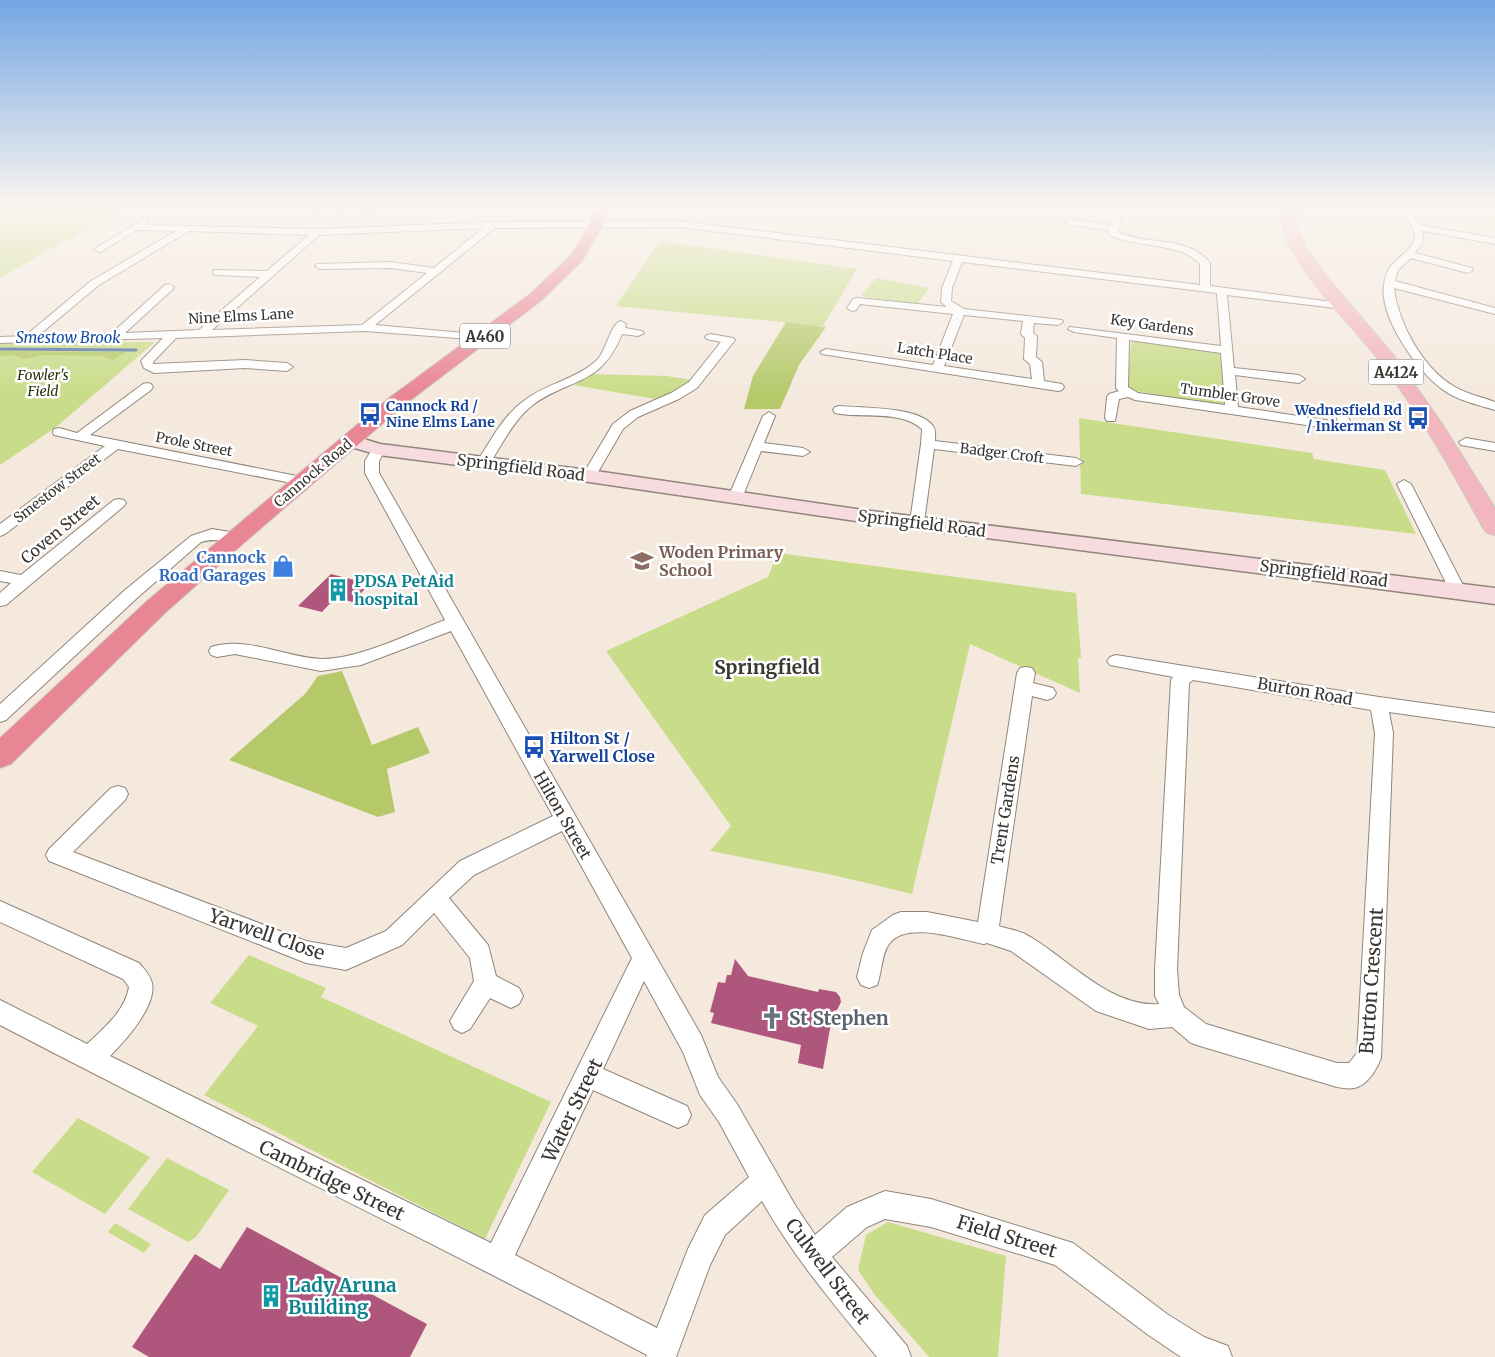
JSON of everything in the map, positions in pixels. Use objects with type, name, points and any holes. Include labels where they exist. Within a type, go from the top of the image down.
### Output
[{"type":"highway","name":"Cannock Road","points":[[5,744],[156,606],[396,402],[536,297],[567,268]]},
{"type":"main road","name":"A4124","points":[[1314,268],[1455,442],[1495,495]]},
{"type":"main road","name":"A4124","points":[[1327,268],[1364,309],[1428,390],[1455,442],[1495,528]]},
{"type":"main road","points":[[1344,306],[1364,309]]},
{"type":"street","points":[[28,339],[95,283],[119,268]]},
{"type":"street","points":[[202,333],[275,268]]},
{"type":"street","points":[[416,268],[436,271]]},
{"type":"street","points":[[366,328],[439,268]]},
{"type":"street","points":[[955,268],[947,288],[946,302],[960,311]]},
{"type":"street","points":[[1038,268],[1344,306]]},
{"type":"street","points":[[1205,268],[1205,290]]},
{"type":"street","points":[[1396,268],[1391,274],[1389,283],[1390,303],[1400,330],[1433,374],[1446,387],[1495,406]]},
{"type":"street","points":[[1462,268],[1468,270]]},
{"type":"street","points":[[217,272],[237,269],[269,274]]},
{"type":"street","points":[[1389,283],[1495,311]]},
{"type":"street","points":[[114,337],[165,290],[146,293]]},
{"type":"street","points":[[1222,292],[1232,411]]},
{"type":"street","points":[[852,308],[856,301],[1058,322]]},
{"type":"street","points":[[938,368],[960,311]]},
{"type":"street","points":[[1029,319],[1027,334],[1031,336],[1030,359],[1036,362],[1038,384]]},
{"type":"street","points":[[483,463],[508,425],[522,409],[531,402],[586,373],[603,361],[619,327],[638,333]]},
{"type":"street","name":"Nine Elms Lane","points":[[0,340],[366,328],[483,337]]},
{"type":"street","name":"Key Gardens","points":[[1074,329],[1226,350]]},
{"type":"street","points":[[172,335],[147,361],[148,366],[154,369],[261,365],[287,367]]},
{"type":"street","points":[[1111,418],[1113,397],[1127,393],[1122,388],[1123,336]]},
{"type":"street","points":[[589,476],[618,428],[634,414],[693,385],[729,340],[711,337]]},
{"type":"street","name":"Latch Place","points":[[826,352],[1058,387]]},
{"type":"street","points":[[253,377],[261,365]]},
{"type":"street","points":[[1228,371],[1299,379]]},
{"type":"street","points":[[79,437],[148,392]]},
{"type":"street","name":"Tumbler Grove","points":[[1127,393],[1135,396],[1232,411],[1347,427],[1342,416]]},
{"type":"street","points":[[839,410],[908,417],[920,420],[928,428],[928,444],[917,522]]},
{"type":"street","points":[[734,498],[769,416]]},
{"type":"street","name":"Prole Street","points":[[59,432],[302,482]]},
{"type":"street","name":"Springfield Road","points":[[350,441],[379,449],[589,476],[863,516],[1495,596]]},
{"type":"street","points":[[1455,442],[1495,447]]},
{"type":"street","name":"Smestow Street","points":[[0,531],[115,444]]},
{"type":"street","name":"Badger Croft","points":[[928,444],[1076,462]]},
{"type":"street","points":[[757,446],[803,452]]},
{"type":"street","name":"Hilton Street","points":[[379,449],[372,461],[372,473],[454,623],[692,1044],[709,1086],[766,1180]]},
{"type":"street","points":[[1404,484],[1458,590]]},
{"type":"street","name":"Coven Street","points":[[0,602],[118,503]]},
{"type":"street","points":[[0,715],[131,594],[196,539],[212,534],[237,537]]},
{"type":"street","points":[[0,576],[25,581]]},
{"type":"street","points":[[217,651],[235,648],[321,665],[355,662],[454,623]]},
{"type":"street","name":"Burton Road","points":[[1116,661],[1189,674],[1243,680],[1379,704],[1495,720]]},
{"type":"street","name":"Burton Crescent","points":[[1189,674],[1180,680],[1166,970],[1167,996],[1176,1015],[1200,1034],[1337,1075],[1354,1076],[1369,1058],[1384,733],[1379,704]]},
{"type":"street","name":"Trent Gardens","points":[[987,933],[1025,680],[1046,693]]},
{"type":"street","name":"Yarwell Close","points":[[118,794],[56,855],[306,952],[346,959],[394,938],[435,896],[467,868],[565,820]]},
{"type":"street","points":[[435,896],[480,953],[486,983],[462,1021]]},
{"type":"street","points":[[0,911],[131,971],[141,984],[139,1000],[130,1014],[90,1060]]},
{"type":"street","points":[[869,977],[874,953],[880,937],[901,922],[927,922],[984,934],[987,933],[1018,942],[1104,1003],[1149,1017],[1176,1015]]},
{"type":"street","name":"Water Street","points":[[497,1262],[589,1075],[644,957]]},
{"type":"street","points":[[486,983],[511,996]]},
{"type":"street","name":"Cambridge Street","points":[[0,1012],[90,1060],[497,1262],[662,1352]]},
{"type":"street","points":[[589,1075],[678,1115]]},
{"type":"street","points":[[662,1352],[698,1259],[715,1225],[766,1180]]},
{"type":"street","name":"Culwell Street","points":[[766,1180],[785,1215],[813,1256],[896,1357]]},
{"type":"street","name":"Field Street","points":[[813,1256],[857,1217],[885,1205],[931,1213],[1063,1252],[1157,1324],[1195,1349],[1217,1357]]},
{"type":"green space","points":[[0,268],[17,268],[0,278]]},
{"type":"green space","points":[[642,268],[857,269],[823,326],[616,306]]},
{"type":"green space","points":[[876,278],[929,288],[916,306],[861,296]]},
{"type":"green space","points":[[786,322],[826,327],[799,365],[780,409],[744,409],[753,376]]},
{"type":"green space","points":[[1135,341],[1220,353],[1224,403],[1218,405],[1131,390],[1127,386],[1131,343]]},
{"type":"green space","name":"Fowler's Field","points":[[155,342],[55,428],[0,465],[0,343]]},
{"type":"green space","points":[[0,351],[126,352],[113,360],[102,356],[44,355],[23,359],[13,355],[0,356]]},
{"type":"green space","points":[[592,374],[667,376],[692,380],[675,391],[655,399],[574,385]]},
{"type":"green space","points":[[1079,418],[1312,453],[1314,459],[1385,470],[1416,534],[1081,494]]},
{"type":"green space","points":[[778,553],[1076,593],[1081,658],[1078,658],[1080,693],[970,644],[912,894],[833,875],[710,851],[731,826],[606,651],[768,577]]},
{"type":"green space","points":[[342,671],[372,745],[418,727],[430,753],[387,769],[395,812],[378,817],[229,760],[305,694],[318,676]]},
{"type":"green space","points":[[249,955],[326,988],[321,997],[551,1102],[485,1239],[204,1095],[258,1026],[210,1003]]},
{"type":"green space","points":[[78,1118],[150,1157],[105,1214],[32,1172]]},
{"type":"green space","points":[[167,1158],[229,1190],[196,1237],[188,1242],[128,1209]]},
{"type":"green space","points":[[888,1222],[1006,1256],[998,1357],[929,1357],[875,1295],[858,1270],[866,1235]]},
{"type":"green space","points":[[115,1223],[151,1244],[144,1253],[108,1232]]},
{"type":"building","name":"PDSA PetAid hospital","points":[[331,574],[370,584],[352,602],[336,597],[322,612],[298,606]]},
{"type":"building","name":"St Stephen","points":[[735,959],[748,976],[818,992],[819,989],[836,992],[840,997],[841,1002],[837,1010],[833,1011],[823,1069],[798,1063],[801,1045],[711,1023],[714,1013],[710,1012],[718,982],[725,983],[727,975],[731,975]]},
{"type":"building","name":"Lady Aruna Building","points":[[247,1227],[427,1324],[410,1357],[149,1357],[132,1347],[195,1254],[220,1269]]},
{"type":"waterway","name":"Smestow Brook","points":[[0,349],[136,350]]},
{"type":"place","name":"Cannock Rd / Nine Elms Lane","points":[[370,414]]},
{"type":"place","name":"Wednesfield Rd / Inkerman St","points":[[1418,418]]},
{"type":"place","name":"Woden Primary School","points":[[642,561]]},
{"type":"place","name":"Cannock Road Garages","points":[[283,566]]},
{"type":"place","name":"PDSA PetAid hospital","points":[[338,590]]},
{"type":"place","name":"Hilton St / Yarwell Close","points":[[534,747]]},
{"type":"place","name":"St Stephen","points":[[772,1018]]},
{"type":"place","name":"Lady Aruna Building","points":[[271,1296]]},
{"type":"district","name":"Springfield","points":[[767,667]]}]
